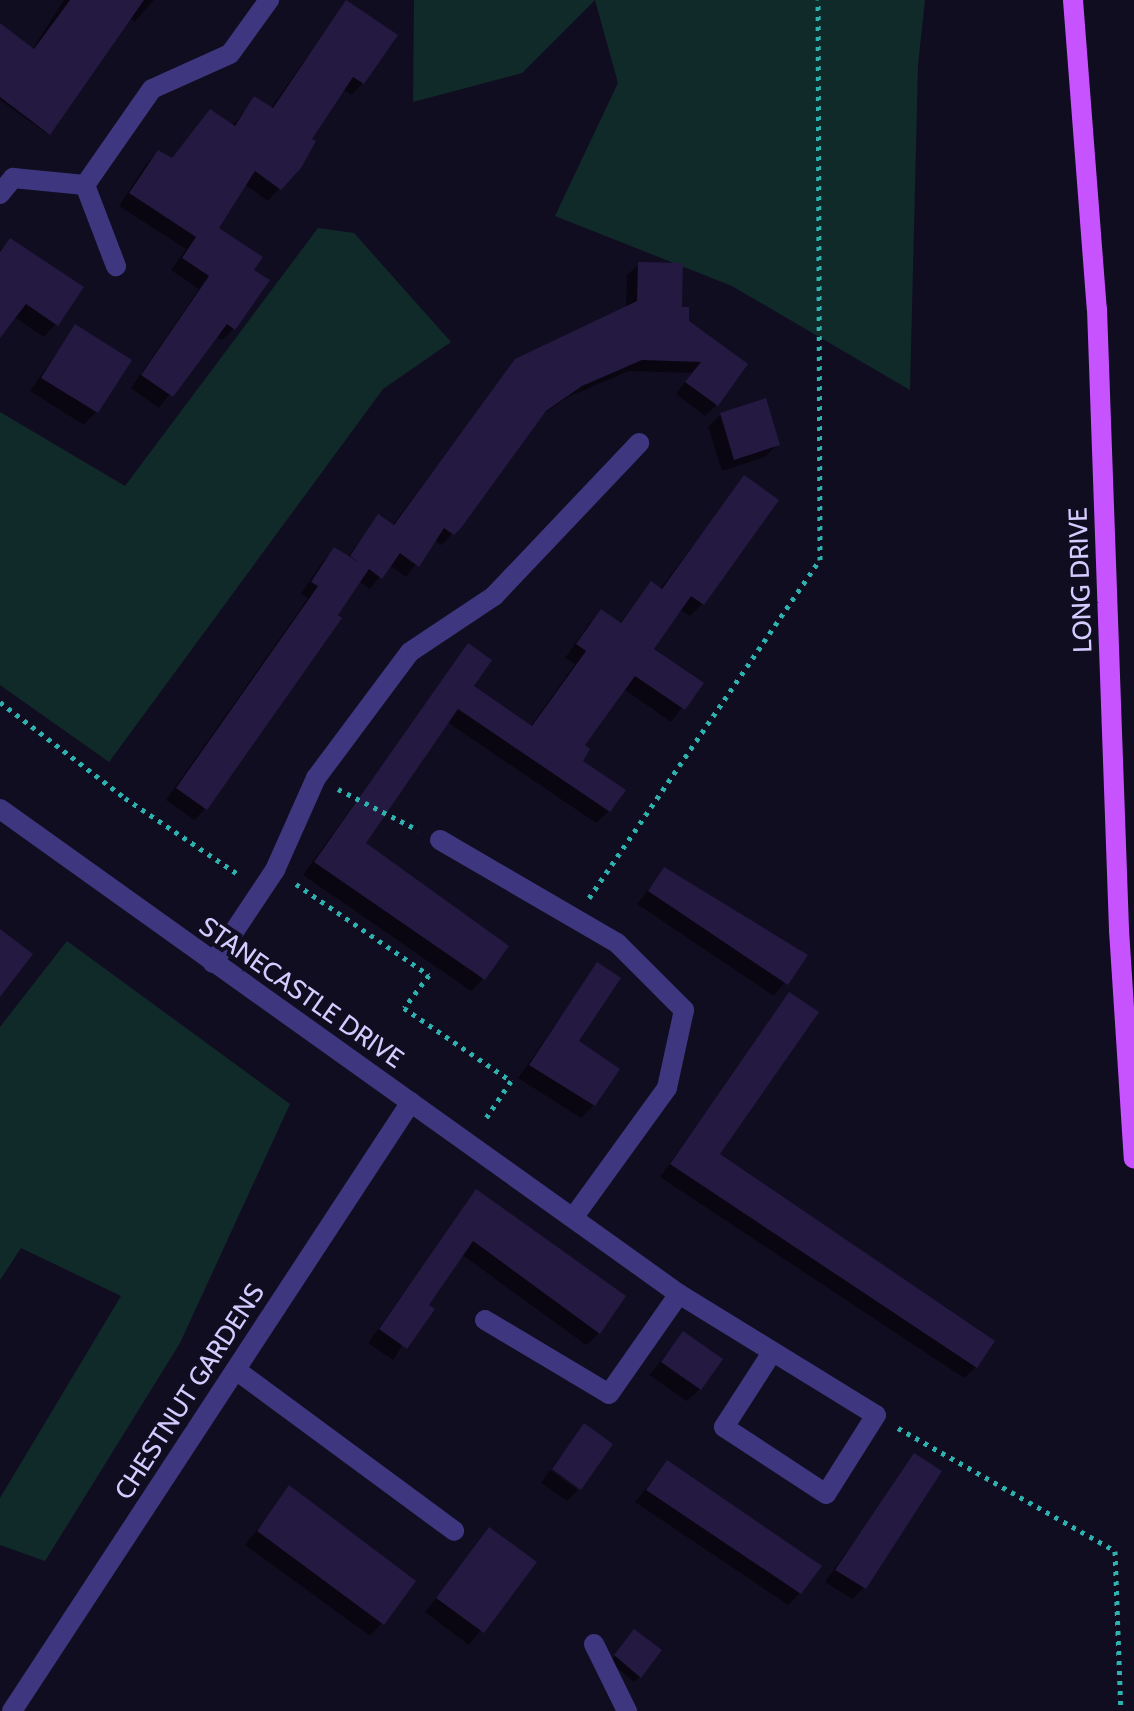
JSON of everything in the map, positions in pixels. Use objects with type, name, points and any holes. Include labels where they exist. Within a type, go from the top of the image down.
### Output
[{"type":"main road","name":"LONG DRIVE","points":[[1073,0],[1097,309],[1119,930],[1134,1159]]},
{"type":"street","points":[[85,185],[152,89],[230,54],[269,0]]},
{"type":"street","points":[[0,194],[13,178],[85,185]]},
{"type":"street","points":[[85,185],[116,266]]},
{"type":"street","points":[[213,963],[275,870],[316,778],[410,652],[494,596],[639,443]]},
{"type":"street","name":"STANECASTLE DRIVE","points":[[0,809],[679,1294],[771,1354],[876,1415]]},
{"type":"street","points":[[440,840],[617,943],[684,1010],[667,1088],[573,1218]]},
{"type":"street","name":"CHESTNUT GARDENS","points":[[12,1711],[411,1102]]},
{"type":"street","points":[[485,1320],[609,1394],[679,1294]]},
{"type":"street","points":[[771,1354],[724,1427],[826,1494],[876,1415]]},
{"type":"street","points":[[236,1370],[454,1531]]},
{"type":"street","points":[[594,1644],[627,1711]]},
{"type":"path","points":[[575,919],[820,560],[818,0]]},
{"type":"path","points":[[0,702],[125,798],[263,891]]},
{"type":"path","points":[[316,778],[440,840]]},
{"type":"path","points":[[275,870],[429,975],[404,1008],[511,1081],[470,1142]]},
{"type":"path","points":[[876,1415],[1115,1551],[1121,1711]]},
{"type":"green space","points":[[414,0],[595,0],[522,73],[413,102]]},
{"type":"green space","points":[[595,0],[925,0],[918,65],[910,390],[732,286],[555,216],[618,83]]},
{"type":"green space","points":[[318,228],[354,233],[451,342],[383,389],[109,762],[0,685],[0,412],[125,486]]},
{"type":"green space","points":[[67,941],[290,1104],[180,1343],[45,1561],[0,1545],[0,1498],[121,1296],[21,1248],[0,1280],[0,1027]]},
{"type":"building","points":[[70,0],[144,0],[50,135],[0,97],[0,23],[34,49]]},
{"type":"building","points":[[346,0],[398,35],[364,84],[353,77],[312,139],[316,141],[301,168],[281,190],[255,171],[219,228],[263,257],[254,270],[270,280],[235,330],[227,324],[173,397],[141,375],[209,276],[182,258],[196,237],[129,193],[158,150],[172,158],[210,109],[235,126],[254,96],[273,108]]},
{"type":"building","points":[[10,238],[84,287],[58,326],[26,304],[0,338],[0,252]]},
{"type":"building","points":[[638,262],[683,263],[682,307],[689,307],[689,321],[748,364],[718,406],[685,382],[701,362],[642,360],[582,386],[546,411],[461,528],[454,535],[444,528],[419,567],[400,553],[382,579],[369,569],[338,615],[342,618],[207,810],[176,788],[318,586],[311,582],[334,547],[360,563],[350,556],[378,514],[394,525],[515,359],[637,301]]},
{"type":"building","points":[[75,324],[132,360],[98,413],[41,378]]},
{"type":"building","points":[[766,398],[780,445],[734,460],[720,413]]},
{"type":"building","points":[[744,475],[779,500],[704,605],[691,596],[654,649],[704,683],[685,710],[635,676],[585,745],[590,749],[583,761],[626,790],[610,812],[458,709],[366,843],[509,946],[485,980],[314,862],[468,643],[492,660],[474,686],[532,726],[586,651],[576,644],[601,609],[621,623],[651,581],[662,589]]},
{"type":"building","points":[[664,867],[808,955],[788,985],[648,891]]},
{"type":"building","points":[[0,929],[33,954],[0,997]]},
{"type":"building","points":[[597,962],[621,978],[579,1041],[620,1069],[595,1106],[529,1065]]},
{"type":"building","points":[[789,992],[819,1012],[720,1154],[995,1341],[977,1368],[670,1164]]},
{"type":"building","points":[[476,1189],[626,1296],[600,1334],[473,1241],[429,1305],[435,1309],[407,1349],[379,1329]]},
{"type":"building","points":[[683,1331],[723,1359],[701,1390],[661,1362]]},
{"type":"building","points":[[584,1423],[613,1444],[581,1490],[552,1469]]},
{"type":"building","points":[[914,1453],[942,1471],[866,1589],[835,1570]]},
{"type":"building","points":[[667,1460],[822,1566],[801,1594],[646,1490]]},
{"type":"building","points":[[289,1485],[416,1581],[384,1625],[257,1531]]},
{"type":"building","points":[[489,1527],[537,1562],[484,1633],[436,1598]]},
{"type":"building","points":[[634,1629],[662,1650],[641,1678],[614,1655]]}]
